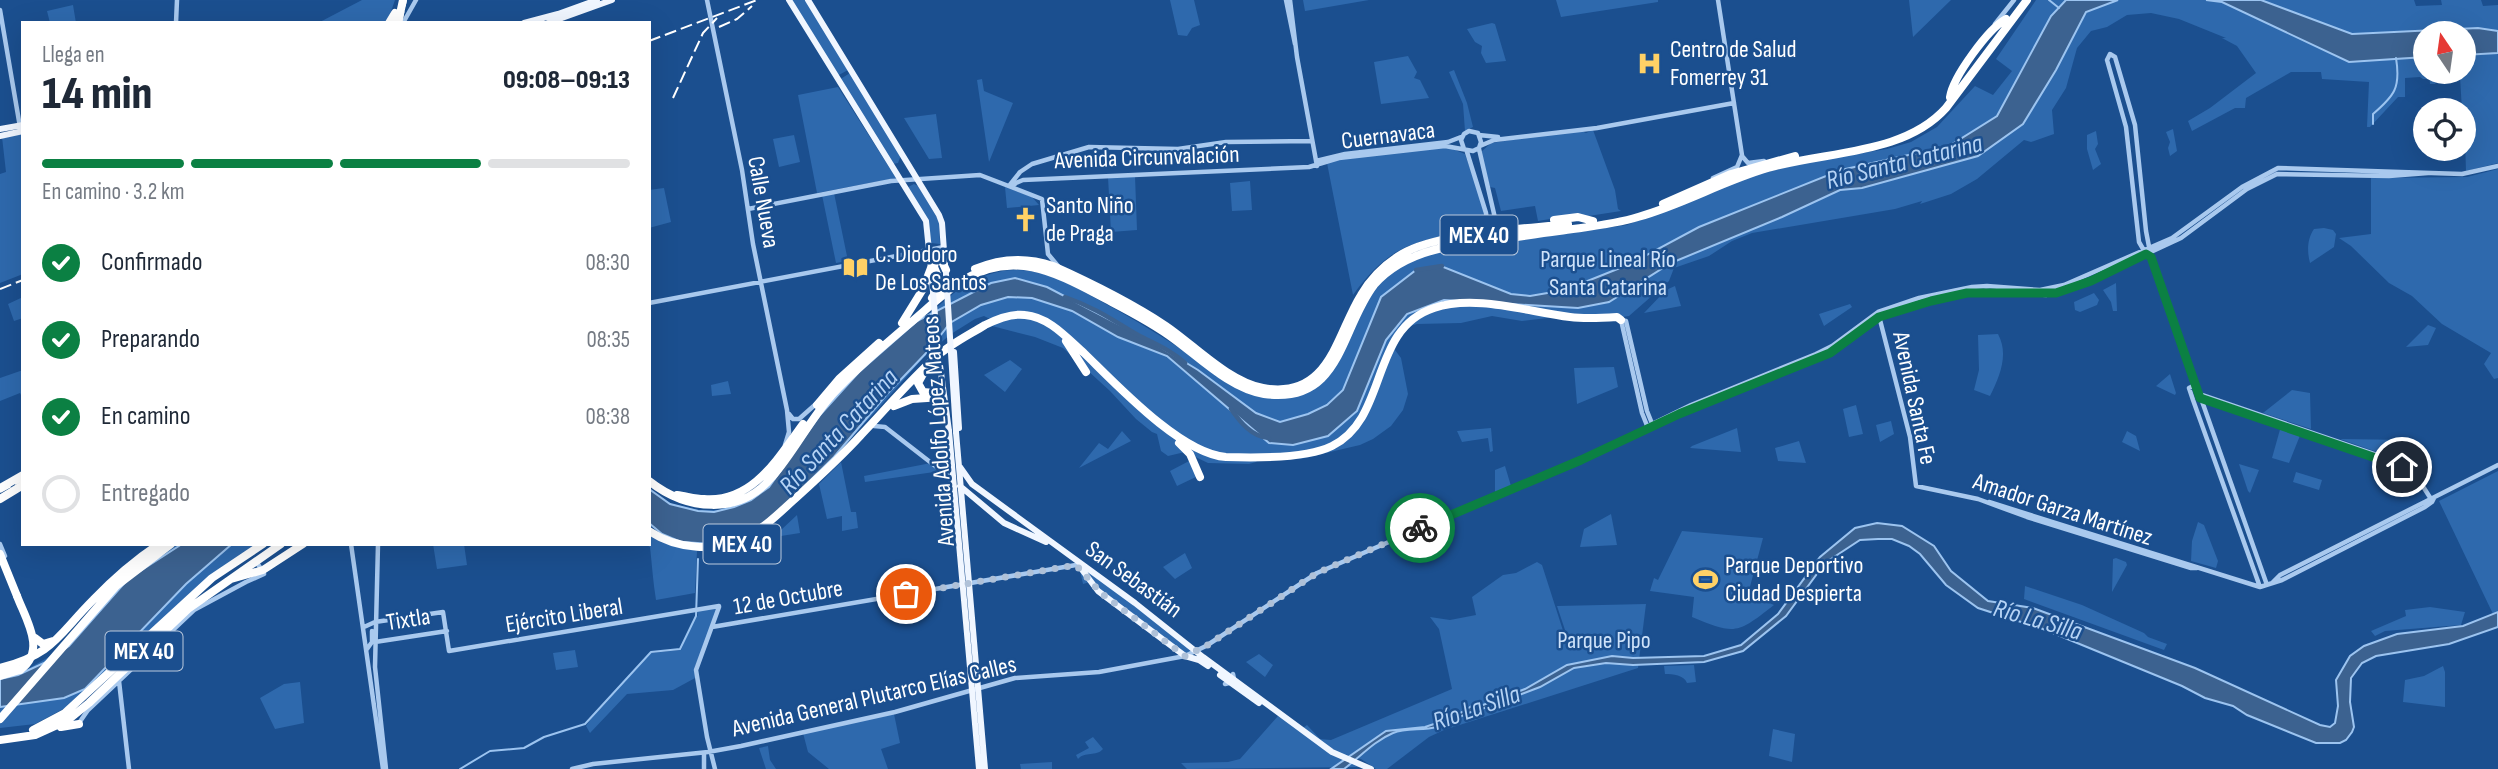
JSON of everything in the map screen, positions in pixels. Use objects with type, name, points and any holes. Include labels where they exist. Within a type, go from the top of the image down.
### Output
[{"type":"highway","name":"MEX 40","points":[[651,476],[678,495],[706,499],[723,498],[743,492],[757,482],[819,402],[857,362],[960,276],[1004,260],[1035,261],[1056,271],[1163,324],[1236,377],[1263,388],[1280,389],[1305,382],[1326,366],[1336,351],[1362,294],[1377,274],[1415,247],[1593,221],[1651,208],[1700,186],[1771,161],[1901,135],[1930,119],[1950,97],[2021,0]]},
{"type":"highway","name":"MEX 40","points":[[651,482],[675,498],[702,505],[718,505],[747,497],[772,478],[816,414],[851,375],[956,285],[979,272],[999,267],[1029,266],[1056,271],[1150,323],[1215,369],[1249,389],[1274,394],[1296,391],[1318,381],[1332,368],[1374,286],[1394,267],[1420,254],[1442,248],[1626,220],[1663,209],[1769,167],[1892,142],[1916,132],[1946,108],[2027,0]]},
{"type":"highway","points":[[1950,97],[1956,80],[1996,26],[2006,19]]},
{"type":"highway","points":[[1396,258],[1421,240],[1574,217],[1593,221]]},
{"type":"highway","points":[[932,298],[941,284],[934,267],[936,257],[942,258],[946,272]]},
{"type":"highway","points":[[902,323],[923,289],[930,263]]},
{"type":"highway","points":[[949,308],[957,289],[977,277],[1002,271],[1056,271]]},
{"type":"highway","points":[[995,327],[1033,316],[1047,322],[1156,418],[1191,445],[1217,456],[1303,453],[1336,443],[1352,430],[1363,416],[1396,335],[1427,310],[1445,305],[1493,305],[1571,317],[1617,317],[1624,321]]},
{"type":"highway","name":"MEX 40","points":[[651,534],[674,547],[694,551],[715,551],[754,538],[777,521],[928,365],[949,347],[1005,317],[1033,316]]},
{"type":"highway","points":[[1061,332],[1086,372]]},
{"type":"highway","points":[[928,365],[919,380],[920,389],[930,394],[937,392],[940,386]]},
{"type":"highway","points":[[848,448],[899,402],[942,397]]},
{"type":"highway","points":[[1156,418],[1190,454],[1200,477]]},
{"type":"highway","points":[[0,496],[21,479]]},
{"type":"highway","points":[[0,496],[21,486]]},
{"type":"highway","name":"MEX 40","points":[[2,668],[24,661],[66,637],[109,584],[156,546]]},
{"type":"highway","points":[[0,719],[66,637],[116,586],[168,546]]},
{"type":"highway","points":[[265,548],[272,558],[276,558],[298,546]]},
{"type":"highway","points":[[228,580],[264,572],[299,546]]},
{"type":"highway","name":"MEX 40","points":[[0,738],[26,737],[68,720],[183,613],[256,560],[265,548]]},
{"type":"highway","name":"MEX 40","points":[[0,738],[52,722],[80,700],[212,578],[265,548]]},
{"type":"highway","points":[[0,554],[34,639],[30,662],[23,668],[0,676]]},
{"type":"highway","points":[[2,668],[26,654],[33,639],[46,644],[66,637]]},
{"type":"highway","points":[[80,700],[103,690]]},
{"type":"highway","points":[[47,730],[79,724]]},
{"type":"main road","points":[[532,21],[597,0]]},
{"type":"main road","points":[[553,21],[611,0]]},
{"type":"main road","name":"Avenida Adolfo López Mateos","points":[[789,0],[926,221],[938,351],[953,431]]},
{"type":"main road","name":"Avenida Adolfo López Mateos","points":[[808,0],[941,220],[949,308],[953,431],[962,499],[979,769]]},
{"type":"main road","points":[[837,79],[850,70]]},
{"type":"main road","points":[[0,129],[19,127]]},
{"type":"main road","points":[[0,136],[19,127]]},
{"type":"main road","points":[[890,166],[900,164],[903,157]]},
{"type":"main road","points":[[930,263],[937,253],[945,256]]},
{"type":"main road","points":[[951,346],[958,393],[956,460]]},
{"type":"main road","points":[[942,397],[950,394],[952,389],[951,346]]},
{"type":"main road","points":[[937,359],[942,397],[956,460]]},
{"type":"main road","points":[[942,397],[953,397],[958,393]]},
{"type":"main road","name":"Avenida Adolfo López Mateos","points":[[956,460],[953,480],[966,584]]},
{"type":"main road","name":"San Sebastián","points":[[956,460],[967,479],[1170,629],[1231,680],[1334,756],[1371,769]]},
{"type":"main road","name":"San Sebastián","points":[[960,486],[1004,523],[1040,539],[1076,565],[1101,593],[1185,656],[1201,661],[1231,680]]},
{"type":"main road","points":[[962,499],[971,495]]},
{"type":"main road","name":"Avenida Adolfo López Mateos","points":[[975,690],[985,769]]},
{"type":"street","points":[[176,21],[177,0]]},
{"type":"street","points":[[404,21],[416,0]]},
{"type":"street","name":"Calle Nueva","points":[[707,0],[787,410],[789,432],[785,449]]},
{"type":"street","points":[[1288,0],[1316,163]]},
{"type":"street","points":[[1717,0],[1742,155],[1749,163],[1771,161]]},
{"type":"street","points":[[1982,45],[1984,38],[2014,0]]},
{"type":"street","points":[[0,10],[19,127]]},
{"type":"street","points":[[2135,254],[2139,242],[2126,127],[2106,60],[2110,54],[2115,57],[2133,115],[2149,252],[2267,585]]},
{"type":"street","points":[[1465,150],[1473,151],[1494,140],[1600,126],[1734,103]]},
{"type":"street","points":[[1483,230],[1487,221],[1486,213],[1461,143],[1462,136],[1469,131],[1496,137],[1600,126]]},
{"type":"street","points":[[1479,135],[1486,186],[1496,221],[1503,227]]},
{"type":"street","name":"Cuernavaca","points":[[1316,163],[1345,154],[1448,142],[1462,136]]},
{"type":"street","points":[[748,209],[899,180],[981,176],[1010,186],[1020,172],[1038,161],[1089,147],[1178,149],[1226,142],[1312,141]]},
{"type":"street","name":"Cuernavaca","points":[[1316,163],[1339,158],[1452,146],[1465,150]]},
{"type":"street","points":[[1700,186],[1737,167],[1742,155]]},
{"type":"street","name":"Avenida Circunvalación","points":[[1010,186],[1023,180],[1316,163]]},
{"type":"street","points":[[1903,306],[1986,291],[2046,295],[2087,282],[2180,238],[2255,178],[2281,167],[2465,174],[2498,166]]},
{"type":"street","points":[[2377,176],[2389,175],[2389,171]]},
{"type":"street","points":[[1020,172],[1023,180]]},
{"type":"street","points":[[1624,321],[1649,427],[1677,410],[1828,349],[1879,315],[1903,306],[1972,287],[2051,289],[2135,254],[2149,252],[2224,203],[2280,173],[2377,176],[2428,173]]},
{"type":"street","name":"Avenida Circunvalación","points":[[1010,186],[1042,198],[1043,206]]},
{"type":"street","points":[[1479,188],[1486,186]]},
{"type":"street","points":[[1034,195],[1043,206],[1048,254],[1056,271]]},
{"type":"street","points":[[1486,213],[1493,212]]},
{"type":"street","points":[[2147,239],[2158,244]]},
{"type":"street","points":[[2139,242],[2149,252]]},
{"type":"street","points":[[651,304],[945,247]]},
{"type":"street","points":[[1035,261],[1048,254]]},
{"type":"street","points":[[2087,282],[2086,279],[2099,270]]},
{"type":"street","points":[[1967,293],[1972,287]]},
{"type":"street","name":"Avenida Santa Fe","points":[[1879,315],[1909,437],[1916,486]]},
{"type":"street","points":[[2195,385],[2189,388],[2260,587],[2498,466]]},
{"type":"street","points":[[2199,396],[2414,471],[2433,500]]},
{"type":"street","points":[[787,410],[792,418],[798,420],[819,402]]},
{"type":"street","points":[[874,426],[885,427],[953,480]]},
{"type":"street","name":"Avenida General Plutarco Elías Calles","points":[[572,769],[593,764],[710,752],[895,712],[1017,677],[1099,672],[1185,656],[1327,568],[1581,460],[1649,427]]},
{"type":"street","points":[[937,473],[953,480]]},
{"type":"street","name":"San Sebastián","points":[[953,480],[960,486]]},
{"type":"street","points":[[2224,488],[2232,485]]},
{"type":"street","name":"Amador Garza Martínez","points":[[1916,486],[1998,504],[2260,587]]},
{"type":"street","points":[[2348,543],[2433,500]]},
{"type":"street","name":"Amador Garza Martínez","points":[[1989,502],[2039,521],[2197,568]]},
{"type":"street","points":[[993,513],[1000,505]]},
{"type":"street","points":[[0,544],[33,639]]},
{"type":"street","points":[[352,546],[375,726],[386,759],[386,769]]},
{"type":"street","points":[[378,546],[375,667],[386,769]]},
{"type":"street","points":[[79,724],[88,710],[194,610],[264,572],[256,560]]},
{"type":"street","points":[[0,561],[33,639]]},
{"type":"street","name":"12 de Octubre","points":[[712,627],[1076,565]]},
{"type":"street","name":"Ejército Liberal","points":[[447,631],[449,651],[684,614],[719,606],[712,627]]},
{"type":"street","points":[[364,627],[375,622],[443,612],[447,631]]},
{"type":"street","points":[[367,649],[372,642],[375,622]]},
{"type":"street","points":[[712,627],[696,670],[715,769]]},
{"type":"street","points":[[1163,638],[1170,629]]},
{"type":"street","name":"Tixtla","points":[[376,642],[447,631]]},
{"type":"street","points":[[118,681],[129,769]]},
{"type":"street","points":[[375,726],[377,723],[382,724]]},
{"type":"street","points":[[704,752],[705,769]]},
{"type":"green space","points":[[362,0],[395,0],[388,21],[322,21]]},
{"type":"green space","points":[[790,0],[806,0],[848,70],[837,76]]},
{"type":"green space","points":[[1170,0],[1194,0],[1200,25],[1192,28],[1187,36],[1178,35]]},
{"type":"green space","points":[[1303,0],[1369,0],[1305,11]]},
{"type":"green space","points":[[1556,0],[1658,0],[1658,2],[1561,17]]},
{"type":"green space","points":[[1909,0],[1951,0],[1913,37]]},
{"type":"green space","name":"Parque Lineal Río Santa Catarina","points":[[2036,0],[2414,0],[2416,6],[2442,5],[2441,0],[2481,0],[2483,6],[2498,5],[2498,163],[2466,171],[2466,161],[2476,161],[2476,98],[2461,98],[2460,84],[2476,84],[2476,21],[2413,21],[2413,77],[2405,78],[2405,97],[2398,97],[2370,127],[2367,127],[2369,82],[2322,79],[2321,72],[2291,72],[2246,98],[2245,108],[2235,108],[2192,131],[2188,121],[2256,73],[2237,46],[2222,38],[2226,38],[2179,19],[2151,13],[2127,15],[2107,27],[2091,31],[2077,48],[2066,88],[2052,110],[2054,134],[2031,142],[2024,140],[1977,179],[1951,194],[1895,209],[1752,233],[1732,241],[1709,256],[1674,268],[1669,281],[1629,316],[1608,319],[1556,317],[1522,321],[1492,316],[1461,323],[1417,324],[1404,328],[1392,346],[1401,358],[1408,394],[1403,410],[1391,426],[1360,445],[1300,459],[1272,453],[1263,454],[1256,462],[1249,464],[1208,463],[1185,452],[1168,456],[1161,451],[1157,434],[1136,419],[1063,348],[1035,337],[992,326],[990,319],[984,316],[951,334],[924,357],[806,485],[708,537],[651,492],[672,504],[699,510],[719,510],[757,497],[780,473],[848,380],[959,289],[984,276],[1020,270],[1050,276],[1158,334],[1244,392],[1274,397],[1304,392],[1372,293],[1390,273],[1409,261],[1442,251],[1627,225],[1741,179],[1808,162],[1887,149],[1911,142],[1937,127],[1975,86],[1993,95],[2012,71],[1996,59]]},
{"type":"green space","points":[[73,5],[76,21],[50,21],[47,11]]},
{"type":"green space","points":[[1495,24],[1506,61],[1486,63],[1481,53],[1482,46],[1475,42],[1467,29]]},
{"type":"green space","points":[[1408,56],[1417,72],[1414,78],[1420,80],[1429,98],[1381,104],[1374,62]]},
{"type":"green space","points":[[1454,70],[1473,127],[1465,131],[1463,104],[1449,72]]},
{"type":"green space","points":[[850,73],[901,155],[898,163],[893,164],[839,80]]},
{"type":"green space","points":[[982,79],[984,91],[1013,103],[989,162],[977,80]]},
{"type":"green space","points":[[838,87],[896,178],[817,193],[798,95]]},
{"type":"green space","points":[[936,114],[942,158],[929,159],[904,118]]},
{"type":"green space","points":[[2173,129],[2177,151],[2170,156],[2170,142],[2166,132]]},
{"type":"green space","points":[[1579,130],[1586,133],[1593,130],[1615,190],[1618,209],[1621,211],[1556,221],[1538,221],[1535,206],[1501,211],[1495,188],[1490,187],[1481,152],[1491,143]]},
{"type":"green space","points":[[2096,131],[2098,144],[2095,149],[2101,164],[2093,170],[2087,149],[2087,135]]},
{"type":"green space","points":[[21,132],[21,275],[0,283],[0,174],[6,172],[2,137]]},
{"type":"green space","points":[[794,135],[800,162],[779,167],[773,139]]},
{"type":"green space","points":[[1450,148],[1465,154],[1485,212],[1479,230],[1408,246],[1381,264],[1353,295],[1327,163],[1339,159]]},
{"type":"green space","points":[[2498,169],[2498,378],[2494,379],[2484,364],[2491,353],[2442,324],[2412,296],[2389,283],[2339,238],[2371,234],[2371,178],[2467,177]]},
{"type":"green space","points":[[1135,176],[1137,230],[1111,232],[1108,177]]},
{"type":"green space","points":[[1250,181],[1252,210],[1232,211],[1230,183]]},
{"type":"green space","points":[[914,184],[918,186],[939,221],[940,244],[931,243],[929,224],[908,187]]},
{"type":"green space","points":[[1005,187],[1032,197],[1039,205],[1007,208]]},
{"type":"green space","points":[[664,188],[671,222],[651,227],[651,190]]},
{"type":"green space","points":[[834,193],[848,261],[836,263],[822,195]]},
{"type":"green space","points":[[2314,229],[2333,230],[2336,234],[2334,247],[2310,263],[2310,237]]},
{"type":"green space","points":[[2116,283],[2117,311],[2113,311],[2103,290]]},
{"type":"green space","points":[[1675,286],[1681,306],[1644,313],[1666,290]]},
{"type":"green space","points":[[2094,293],[2099,300],[2097,305],[2080,312],[2075,310],[2074,302]]},
{"type":"green space","points":[[21,298],[21,319],[14,321],[8,304]]},
{"type":"green space","points":[[1850,304],[1852,307],[1824,326],[1819,314]]},
{"type":"green space","points":[[2428,325],[2436,328],[2428,345],[2406,347]]},
{"type":"green space","points":[[1998,334],[2003,357],[2000,373],[1990,396],[1974,390],[1979,370],[1978,335]]},
{"type":"green space","points":[[1010,360],[1022,369],[1005,392],[984,375]]},
{"type":"green space","points":[[1614,367],[1618,387],[1577,404],[1574,368]]},
{"type":"green space","points":[[21,371],[21,395],[20,393],[0,401],[0,378]]},
{"type":"green space","points":[[2170,374],[2176,393],[2175,395],[2156,386]]},
{"type":"green space","points":[[728,381],[731,394],[712,396],[711,385]]},
{"type":"green space","points":[[2292,390],[2310,393],[2311,429],[2263,413]]},
{"type":"green space","points":[[1856,405],[1863,434],[1849,437],[1843,409]]},
{"type":"green space","points":[[1891,421],[1894,434],[1880,442],[1876,425]]},
{"type":"green space","points":[[2281,426],[2301,433],[2289,463],[2272,458]]},
{"type":"green space","points":[[1491,428],[1493,451],[1490,452],[1488,438],[1462,442],[1457,431]]},
{"type":"green space","points":[[1737,428],[1741,452],[1690,448],[1692,446]]},
{"type":"green space","points":[[1122,431],[1131,441],[1079,468],[1099,443],[1108,449]]},
{"type":"green space","points":[[2127,431],[2136,436],[2140,451],[2122,442]]},
{"type":"green space","points":[[2340,439],[2412,440],[2413,442],[2408,463]]},
{"type":"green space","points":[[1799,441],[1806,463],[1778,461],[1775,448]]},
{"type":"green space","points":[[1191,460],[1198,476],[1177,486],[1170,471]]},
{"type":"green space","points":[[841,462],[851,512],[856,512],[858,528],[842,531],[842,516],[827,519],[819,484]]},
{"type":"green space","points":[[931,463],[941,471],[865,482],[864,476]]},
{"type":"green space","points":[[2239,464],[2259,470],[2250,493],[2248,491]]},
{"type":"green space","points":[[1505,466],[1511,486],[1495,492],[1495,470]]},
{"type":"green space","points":[[2498,471],[2498,611],[2493,614],[2439,501]]},
{"type":"green space","points":[[2296,472],[2322,480],[2319,490],[2293,482]]},
{"type":"green space","points":[[1611,514],[1617,545],[1580,547],[1584,529]]},
{"type":"green space","points":[[797,515],[800,533],[781,536],[781,530]]},
{"type":"green space","points":[[2198,522],[2204,525],[2218,561],[2216,568],[2191,561],[2192,541]]},
{"type":"green space","name":"Parque Deportivo Ciudad Despierta","points":[[1682,531],[1763,538],[1748,594],[1774,605],[1752,622],[1736,629],[1728,629],[1692,617],[1694,597],[1650,591],[1654,578],[1658,580]]},
{"type":"green space","points":[[651,535],[660,542],[697,551],[695,593],[656,600]]},
{"type":"green space","points":[[172,546],[255,546],[237,557],[65,708],[35,724],[0,728],[0,677],[26,670],[54,654],[124,583]]},
{"type":"green space","points":[[433,546],[464,546],[467,565],[437,569]]},
{"type":"green space","points":[[1185,553],[1192,568],[1175,579],[1163,567]]},
{"type":"green space","points":[[2116,558],[2127,565],[2112,592],[2113,559]]},
{"type":"green space","name":"Parque Pipo","points":[[1537,562],[1542,565],[1567,643],[1569,642],[1557,606],[1646,604],[1638,668],[1444,730],[1429,737],[1387,769],[1376,769],[1361,759],[1348,756],[1359,767],[1187,769],[1181,763],[1228,762],[1240,759],[1278,716],[1303,728],[1307,725],[1320,739],[1331,740],[1452,689],[1439,629],[1430,617],[1450,620],[1476,615],[1472,597],[1503,575],[1516,573]]},
{"type":"green space","points":[[1081,564],[1197,651],[1185,656],[1090,582],[1083,584],[1079,566]]},
{"type":"green space","points":[[2025,586],[2082,605],[2167,644],[2164,650],[2024,599]]},
{"type":"green space","points":[[719,606],[695,667],[697,677],[673,690],[627,694],[590,733],[586,726],[595,713],[651,653],[681,650],[698,615],[697,611]]},
{"type":"green space","points":[[2430,607],[2465,612],[2461,625],[2385,631],[2375,636],[2371,631],[2406,616],[2405,610]]},
{"type":"green space","points":[[575,650],[578,667],[556,670],[553,653]]},
{"type":"green space","points":[[1259,654],[1273,665],[1265,677],[1246,662]]},
{"type":"green space","points":[[1694,665],[1696,682],[1687,683],[1681,677],[1665,674],[1664,666]]},
{"type":"green space","points":[[2443,666],[2445,707],[2403,702],[2405,680],[2424,676]]},
{"type":"green space","points":[[300,682],[304,723],[275,729],[260,698],[284,684]]},
{"type":"green space","points":[[894,714],[900,743],[881,749],[888,769],[829,769],[808,752],[803,733]]},
{"type":"green space","points":[[1773,729],[1795,734],[1792,762],[1769,756]]},
{"type":"green space","points":[[1093,737],[1103,749],[1078,759],[1076,755],[1089,748],[1085,742]]},
{"type":"green space","points":[[768,746],[770,760],[776,769],[766,769],[759,748]]},
{"type":"green space","points":[[1052,762],[1052,769],[1021,769],[1020,764]]},
{"type":"water","name":"Río Santa Catarina","points":[[2066,0],[2118,0],[2086,12],[2056,70],[2023,124],[1978,156],[1862,188],[1840,190],[1671,263],[1609,302],[1578,308],[1444,300],[1407,314],[1386,340],[1357,411],[1328,436],[1293,445],[1269,443],[1167,356],[1118,337],[1072,311],[1032,298],[1008,297],[981,305],[950,323],[834,457],[771,519],[741,536],[714,544],[681,542],[662,534],[651,525],[651,490],[670,504],[698,511],[714,512],[751,500],[769,487],[820,415],[859,372],[917,321],[991,283],[1015,278],[1047,287],[1147,339],[1198,370],[1256,413],[1280,422],[1308,414],[1327,405],[1343,390],[1381,297],[1416,270],[1441,266],[1511,294],[1530,296],[1565,290],[1630,264],[1699,227],[1841,170],[1949,146],[1997,116],[2051,16]]},
{"type":"water","points":[[2206,0],[2261,0],[2352,34],[2413,31],[2413,58],[2349,62],[2222,2]]},
{"type":"water","points":[[2476,28],[2498,31],[2498,53],[2476,54]]},
{"type":"water","name":"Río La Silla","points":[[1877,523],[1902,526],[1934,546],[1951,571],[1988,601],[2033,608],[2195,668],[2320,725],[2330,727],[2335,723],[2338,706],[2336,680],[2350,656],[2364,646],[2397,634],[2463,626],[2498,612],[2498,627],[2449,644],[2376,656],[2362,663],[2351,678],[2352,732],[2340,743],[2316,743],[2247,715],[2233,706],[2205,698],[2043,629],[1978,608],[1946,585],[1920,554],[1909,546],[1892,539],[1860,540],[1825,563],[1786,616],[1743,651],[1704,662],[1633,665],[1606,663],[1574,668],[1540,687],[1437,727],[1393,733],[1373,745],[1344,769],[1331,769],[1386,731],[1425,727],[1452,718],[1475,704],[1483,705],[1525,689],[1567,665],[1612,656],[1704,656],[1741,645],[1778,614],[1820,557],[1855,528]]},
{"type":"water","points":[[179,546],[230,546],[186,584],[85,689],[64,698],[0,707],[0,679],[18,675],[44,663],[69,646],[128,579]]},
{"type":"waterway","points":[[2049,0],[2059,8]]},
{"type":"waterway","points":[[2373,124],[2373,114],[2394,90],[2397,77],[2396,58]]},
{"type":"waterway","name":"Río Santa Catarina","points":[[1416,270],[1442,266]]},
{"type":"waterway","name":"Río Santa Catarina","points":[[1065,297],[1103,314],[1185,363]]},
{"type":"waterway","name":"Río Santa Catarina","points":[[1231,409],[1252,432],[1269,438]]},
{"type":"waterway","points":[[460,769],[490,751],[524,748],[544,737],[585,724],[651,652],[680,649],[696,616],[698,559]]},
{"type":"railway","points":[[401,21],[406,0]]},
{"type":"railway","points":[[651,40],[757,0]]},
{"type":"railway","points":[[719,27],[737,19],[752,6]]},
{"type":"railway","points":[[673,98],[703,33],[717,18]]},
{"type":"railway","points":[[0,289],[21,281]]},
{"type":"railway","points":[[0,492],[21,481]]},
{"type":"way so far","points":[[906,594],[1076,565],[1101,593],[1185,656],[1200,650],[1317,573],[1420,528]]},
{"type":"place","name":"Centro de Salud Fomerrey 31","points":[[1650,63]]},
{"type":"place","name":"Santo Niño de Praga","points":[[1026,219]]},
{"type":"place","name":"C. Diodoro De Los Santos","points":[[855,268]]},
{"type":"place","name":"Parque Deportivo Ciudad Despierta","points":[[1705,579]]},
{"type":"route","points":[[1420,528],[1581,460],[1679,414],[1830,353],[1879,317],[1967,293],[2056,293],[2091,281],[2146,254],[2151,257],[2200,398],[2402,467]]}]
